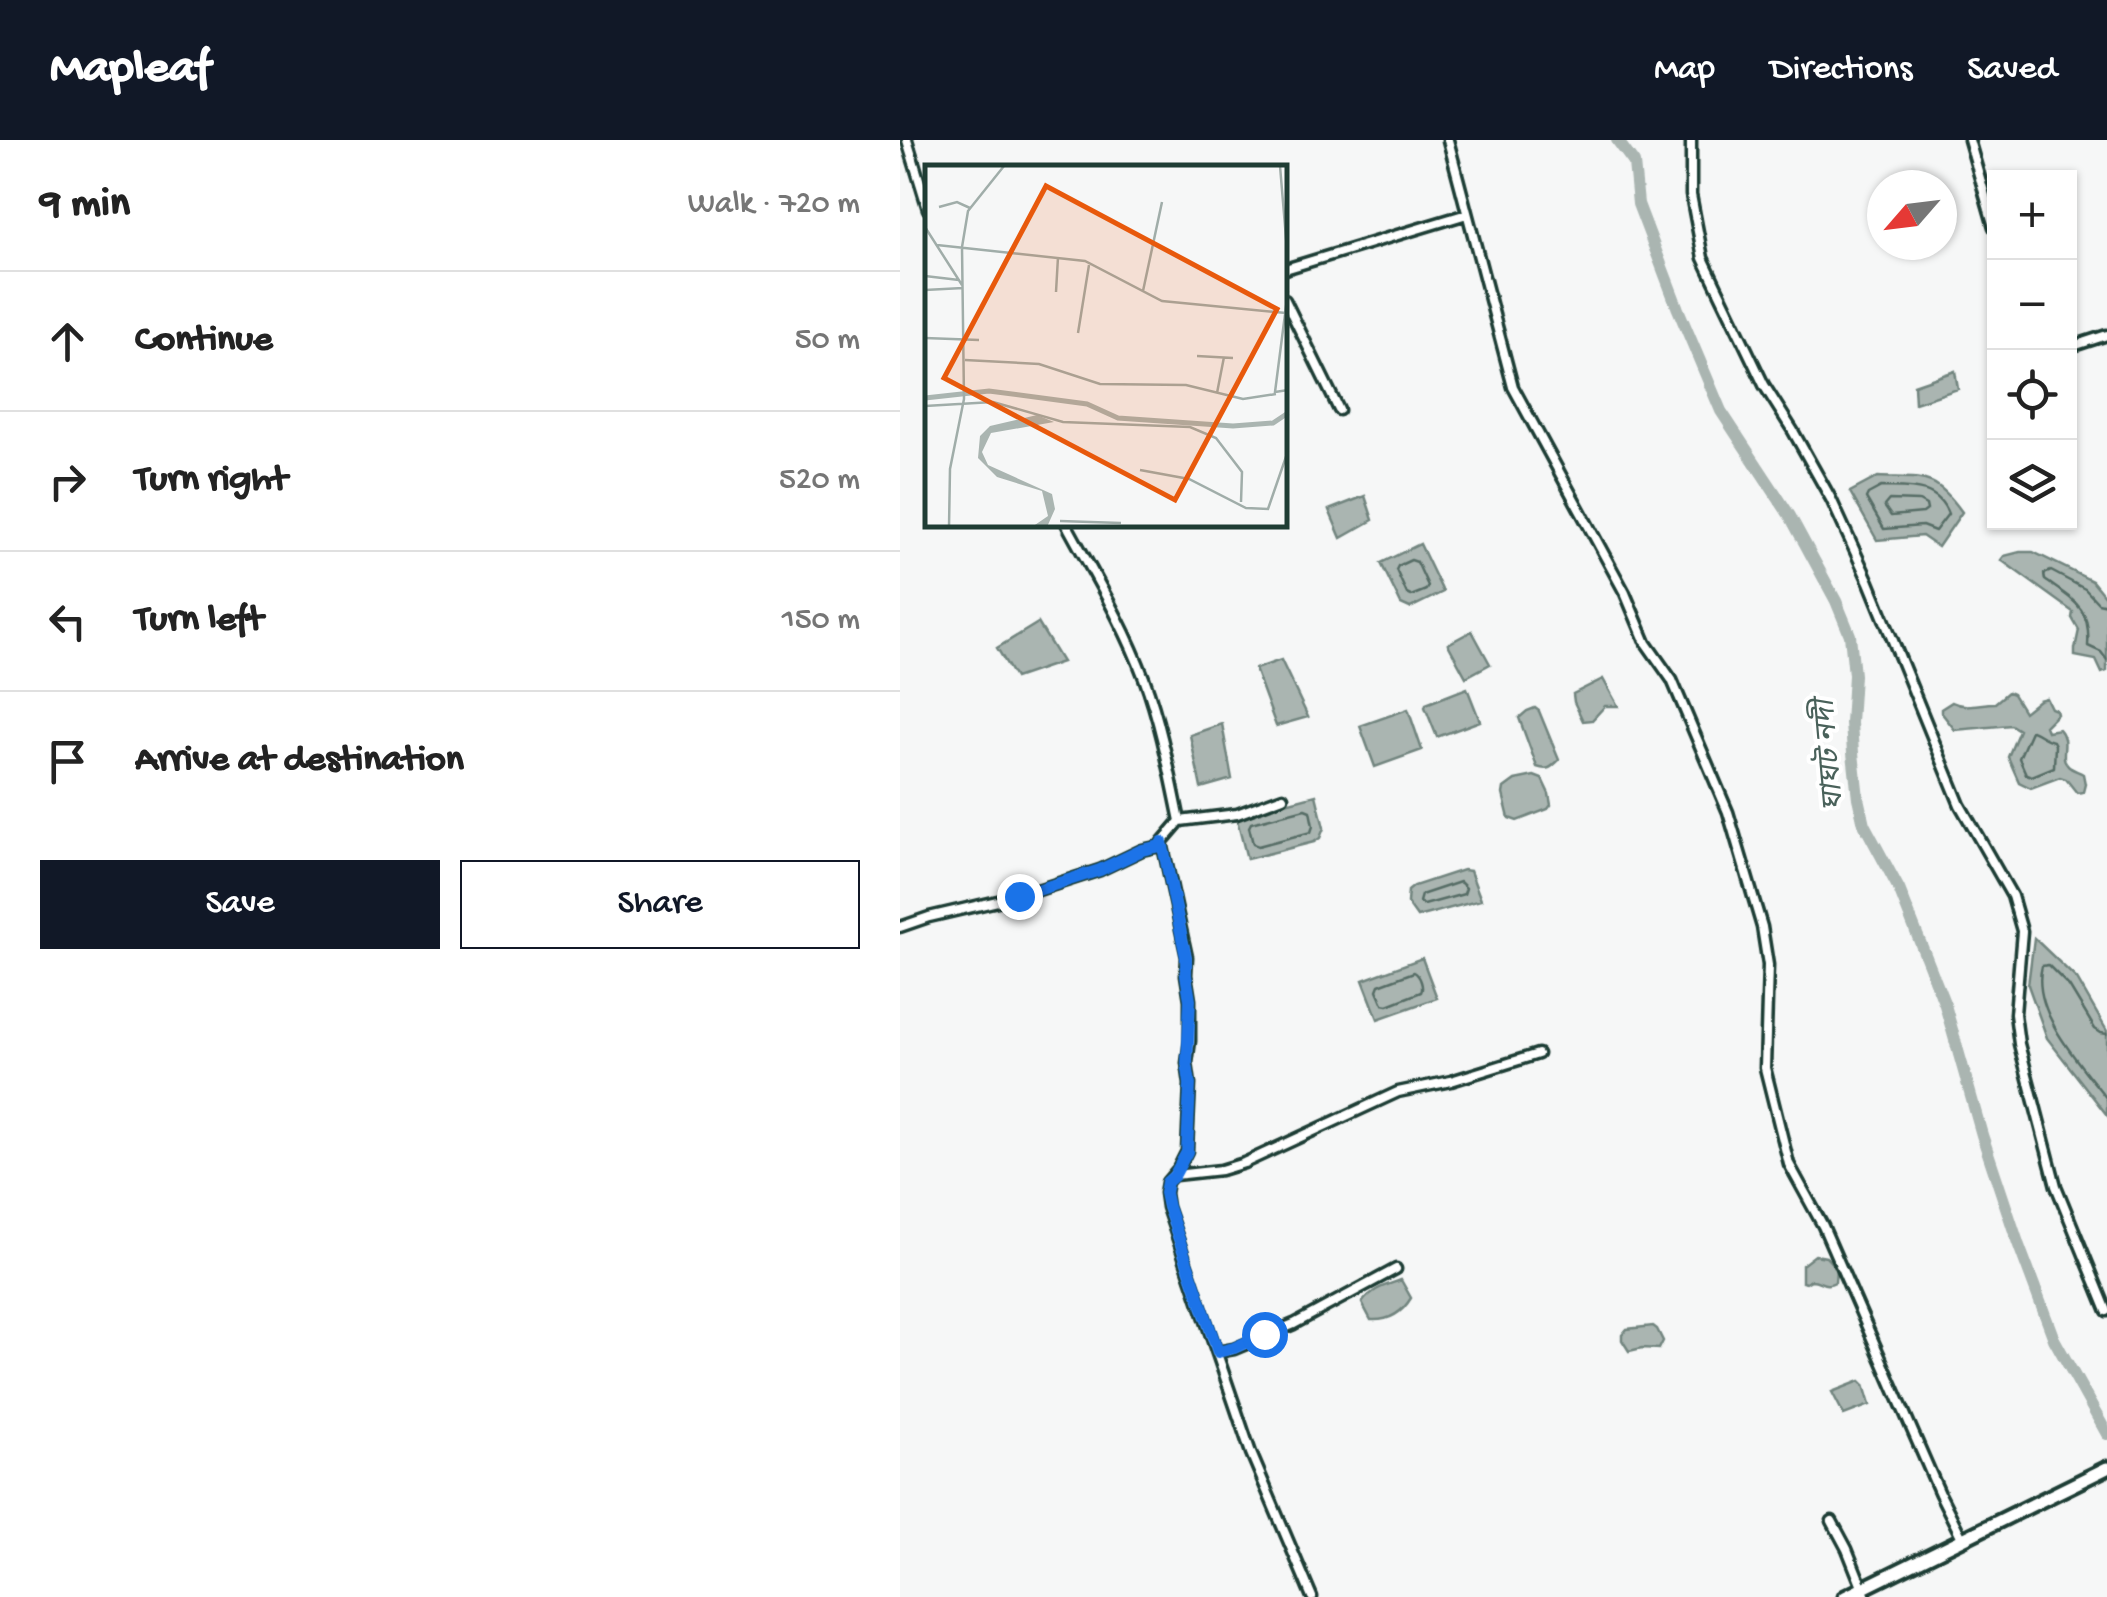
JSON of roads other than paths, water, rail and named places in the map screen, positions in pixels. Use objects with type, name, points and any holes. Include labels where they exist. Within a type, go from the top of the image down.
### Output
[{"type":"main road","points":[[1845,1597],[1864,1593],[1962,1538],[2107,1468]]},
{"type":"street","points":[[907,140],[925,199]]},
{"type":"street","points":[[1448,140],[1512,387],[1624,593],[1646,643],[1672,680],[1728,812],[1762,926],[1768,965],[1766,1068],[1789,1164],[1822,1226],[1962,1538]]},
{"type":"street","points":[[1691,140],[1691,195],[1704,258],[1764,385],[1831,499],[1960,805],[2018,912],[2022,931],[2015,1014],[2019,1044],[2056,1186],[2107,1311]]},
{"type":"street","points":[[1969,140],[1987,203]]},
{"type":"street","points":[[1288,268],[1467,214]]},
{"type":"street","points":[[1288,306],[1338,410]]},
{"type":"street","points":[[2077,345],[2107,335]]},
{"type":"street","points":[[1068,528],[1129,641],[1145,680],[1160,726],[1180,821]]},
{"type":"street","points":[[900,927],[1084,876],[1160,846],[1180,821],[1236,814],[1283,798]]},
{"type":"street","points":[[1162,842],[1186,957],[1190,1000],[1187,1152],[1167,1182],[1165,1193],[1251,1453],[1312,1597]]},
{"type":"street","points":[[1174,1176],[1220,1170],[1244,1162],[1398,1092],[1538,1054]]},
{"type":"street","points":[[1218,1352],[1294,1324],[1396,1269]]},
{"type":"street","points":[[1832,1520],[1864,1593]]},
{"type":"water","points":[[1955,371],[1958,389],[1915,403],[1914,385]]},
{"type":"water","points":[[1878,477],[1926,480],[1952,499],[1962,512],[1938,547],[1922,536],[1877,540],[1850,492]]},
{"type":"water","points":[[1365,496],[1373,520],[1341,538],[1329,510]]},
{"type":"water","points":[[1420,544],[1443,592],[1410,608],[1401,604],[1381,563]]},
{"type":"water","points":[[2020,552],[2033,552],[2092,581],[2105,597],[2107,671],[2102,673],[2096,660],[2075,656],[2079,630],[2073,612],[2001,560]]},
{"type":"water","points":[[1038,623],[1062,662],[1015,678],[997,648]]},
{"type":"water","points":[[1472,631],[1490,664],[1466,677],[1448,644]]},
{"type":"water","points":[[1281,660],[1308,717],[1276,726],[1255,669]]},
{"type":"water","points":[[1603,679],[1618,706],[1605,706],[1592,720],[1583,721],[1573,694]]},
{"type":"water","points":[[1467,688],[1480,721],[1437,737],[1426,704]]},
{"type":"water","points":[[2008,692],[2024,712],[2046,698],[2056,710],[2057,714],[2045,726],[2047,731],[2059,729],[2062,734],[2065,762],[2083,774],[2083,792],[2077,793],[2060,777],[2031,788],[2019,782],[2008,757],[2019,730],[2011,725],[1955,730],[1941,712],[1952,702],[1995,703]]},
{"type":"water","points":[[1535,708],[1559,760],[1547,769],[1537,767],[1519,718]]},
{"type":"water","points":[[1408,709],[1422,750],[1375,767],[1360,726]]},
{"type":"water","points":[[1222,724],[1232,779],[1201,788],[1190,735]]},
{"type":"water","points":[[1534,776],[1542,779],[1551,805],[1517,821],[1509,818],[1504,788],[1515,780]]},
{"type":"water","points":[[1316,795],[1324,828],[1320,838],[1247,859],[1236,816]]},
{"type":"water","points":[[1463,870],[1470,871],[1481,900],[1417,917],[1407,903],[1408,891]]},
{"type":"water","points":[[2034,938],[2077,979],[2107,1031],[2107,1115],[2047,1038],[2028,985]]},
{"type":"water","points":[[1422,958],[1437,998],[1378,1019],[1363,980]]},
{"type":"water","points":[[1815,1255],[1826,1257],[1836,1268],[1835,1282],[1802,1282],[1802,1265]]},
{"type":"water","points":[[1401,1280],[1411,1298],[1399,1312],[1371,1320],[1362,1303],[1375,1291]]},
{"type":"water","points":[[1653,1326],[1663,1341],[1659,1349],[1629,1351],[1622,1340],[1627,1329]]},
{"type":"water","points":[[1860,1381],[1870,1405],[1844,1415],[1832,1392]]},
{"type":"waterway","name":"ঘাঘট নদী","points":[[1617,140],[1634,163],[1638,204],[1721,411],[1790,516],[1850,635],[1853,753],[1864,824],[1899,889],[1945,1005],[1982,1135],[2054,1339],[2107,1434]]}]
